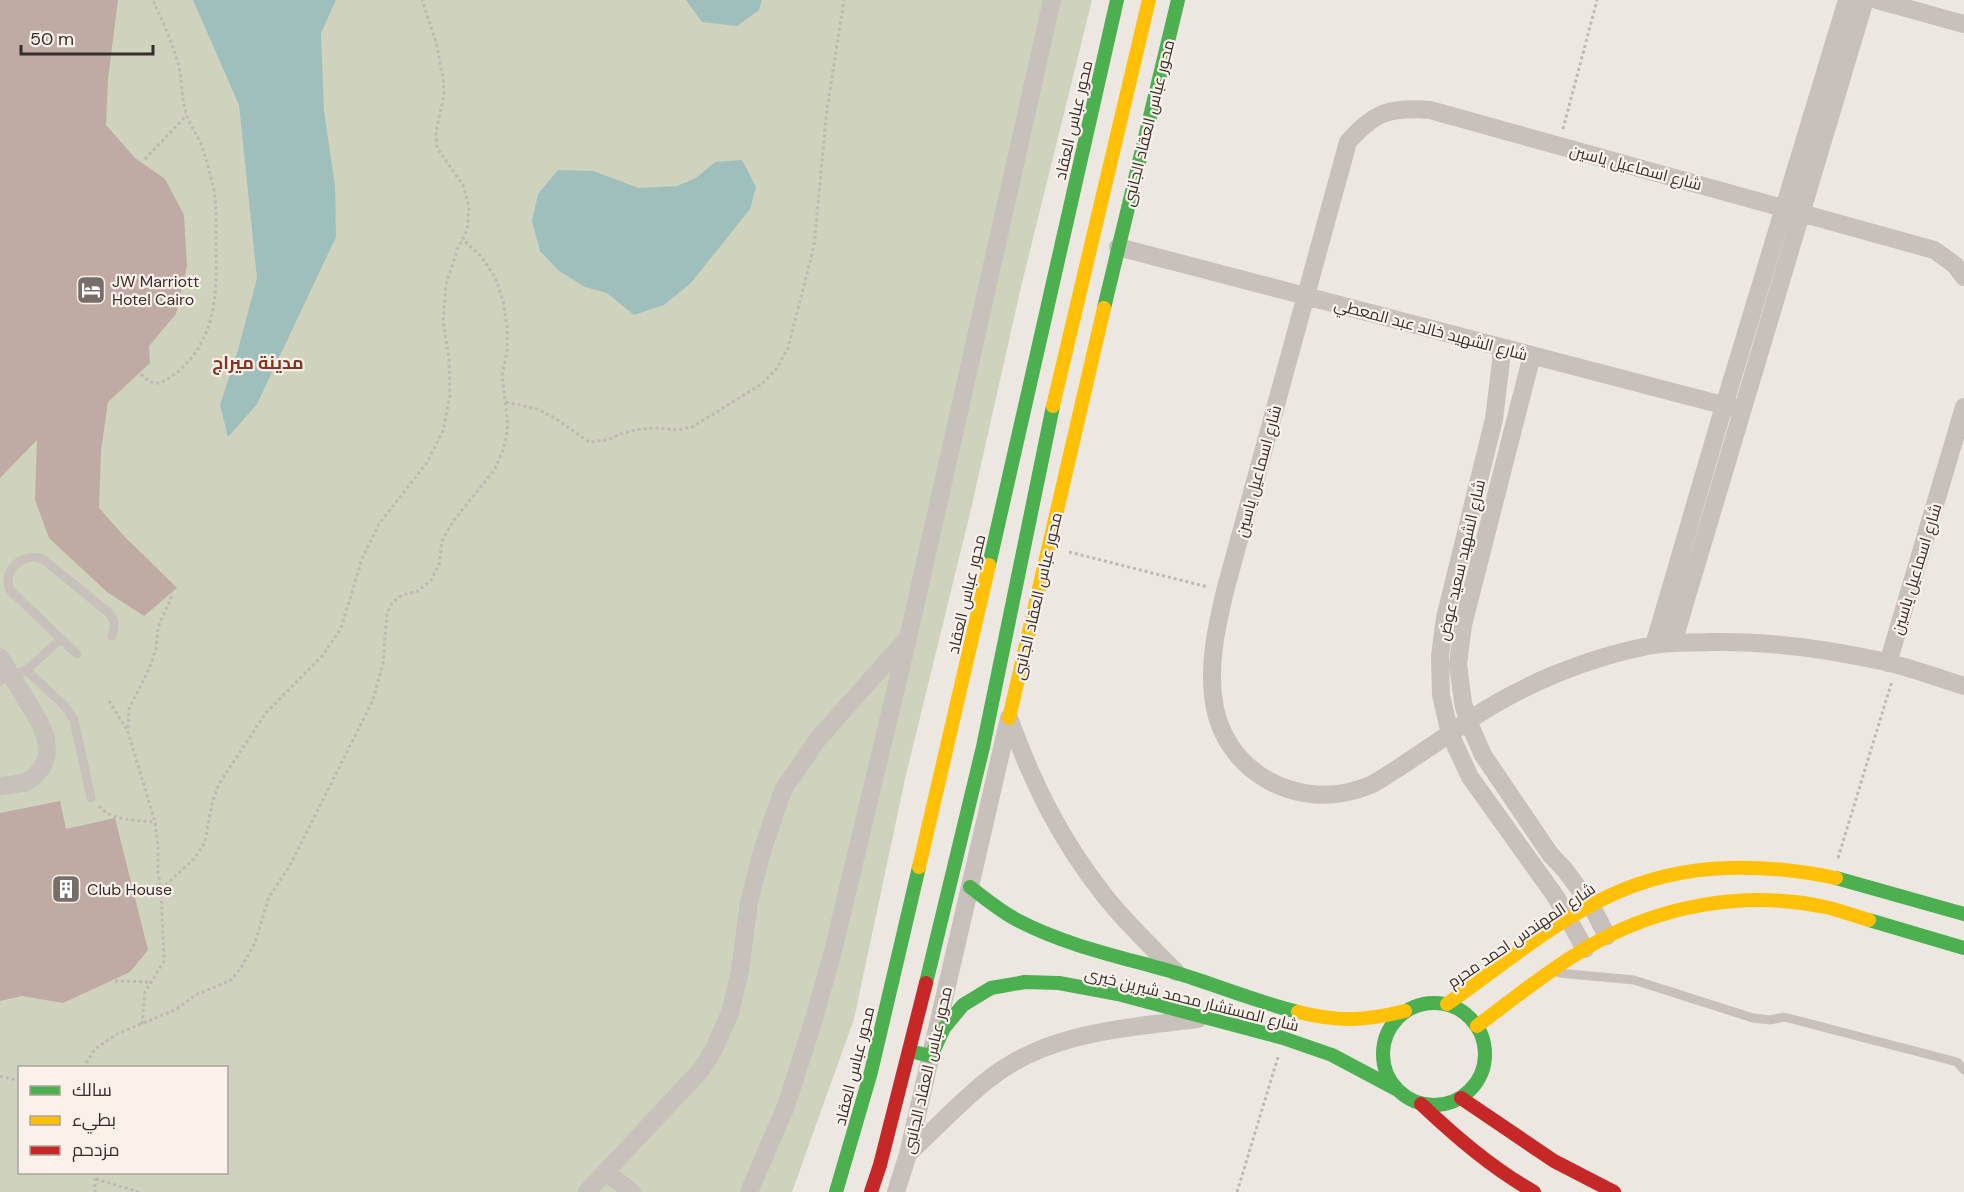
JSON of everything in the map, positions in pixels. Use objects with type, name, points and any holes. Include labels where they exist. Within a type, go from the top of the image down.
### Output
[{"type":"street","points":[[748,1192],[786,1106],[833,951],[908,638],[1052,0]]},
{"type":"street","name":"محور عباس العقاد","points":[[836,1192],[871,1072],[1019,438],[1117,0]]},
{"type":"street","points":[[871,1192],[880,1165],[972,796],[1044,449],[1149,0]]},
{"type":"street","points":[[1673,643],[1744,411],[1847,0]]},
{"type":"street","points":[[1654,645],[1724,406],[1865,0]]},
{"type":"street","points":[[1877,0],[1964,24]]},
{"type":"street","name":"محور عباس العقاد الجانبى","points":[[896,1192],[908,1154],[1118,247],[1179,1]]},
{"type":"street","name":"شارع اسماعيل ياسين","points":[[1964,277],[1955,265],[1934,250],[1793,210],[1430,110],[1407,108],[1384,113],[1364,125],[1348,142],[1225,591],[1213,645],[1212,675],[1213,698],[1220,727],[1235,753],[1256,774],[1282,788],[1311,795],[1341,795],[1370,786],[1491,706],[1530,686],[1611,655],[1654,645],[1745,642],[1817,648],[1892,664],[1964,686]]},
{"type":"street","points":[[1117,133],[1144,139]]},
{"type":"street","name":"شارع الشهيد خالد عبد المعطي","points":[[1118,247],[1744,411]]},
{"type":"street","name":"شارع الشهيد سعيد عوض","points":[[1501,347],[1494,419],[1445,618],[1440,656],[1441,695],[1450,734],[1470,777],[1548,886],[1585,949]]},
{"type":"street","name":"شارع الشهيد سعيد عوض","points":[[1532,356],[1463,625],[1458,664],[1463,703],[1468,721],[1484,755],[1550,854],[1591,905],[1607,936]]},
{"type":"street","points":[[1033,376],[1043,381],[1053,369],[1063,366]]},
{"type":"street","name":"شارع اسماعيل ياسين","points":[[1892,664],[1964,407]]},
{"type":"street","points":[[1019,438],[1030,434],[1035,435],[1043,444],[1044,449]]},
{"type":"street","points":[[1687,531],[1706,536]]},
{"type":"street","points":[[587,1192],[700,1071],[714,1051],[730,1012],[741,971],[749,903],[763,848],[783,790],[818,739],[908,638]]},
{"type":"street","points":[[0,657],[39,722],[46,738],[43,766],[35,776],[24,783],[0,786]]},
{"type":"street","points":[[1009,718],[1048,812],[1075,856],[1105,896],[1177,973]]},
{"type":"street","points":[[972,796],[990,799]]},
{"type":"street","name":"شارع المهندس احمد محرم","points":[[1447,1004],[1591,905],[1625,889],[1661,877],[1699,869],[1737,865],[1813,872],[1964,914]]},
{"type":"street","name":"شارع المستشار محمد شيرين خيرى","points":[[970,887],[1006,914],[1066,942],[1177,973],[1303,1014],[1334,1020],[1362,1021],[1405,1011]]},
{"type":"street","points":[[1477,1026],[1549,972],[1607,936],[1644,920],[1674,911],[1734,901],[1765,900],[1826,908],[1964,948]]},
{"type":"street","name":"شارع المستشار محمد شيرين خيرى","points":[[931,1056],[944,1028],[963,1005],[992,988],[1025,982],[1059,983],[1118,994],[1284,1038],[1332,1055],[1396,1089]]},
{"type":"street","points":[[1447,1004],[1469,1016],[1477,1026],[1483,1038],[1484,1065],[1480,1078],[1461,1098],[1435,1106],[1421,1104],[1407,1098],[1396,1089],[1383,1063],[1382,1048],[1386,1034],[1394,1021],[1405,1011],[1418,1005],[1447,1004]]},
{"type":"street","points":[[908,1154],[986,1081],[1040,1048],[1071,1038],[1117,1029],[1207,1018]]},
{"type":"street","points":[[909,1051],[931,1056]]},
{"type":"street","points":[[1461,1098],[1554,1162],[1614,1192]]},
{"type":"street","points":[[1421,1104],[1460,1141],[1493,1167],[1534,1192]]},
{"type":"street","points":[[607,1173],[632,1192]]},
{"type":"lane","points":[[77,654],[10,590],[8,584],[10,571],[23,559],[37,556],[44,560],[108,612],[115,622],[112,636]]},
{"type":"lane","points":[[61,639],[12,676],[65,706],[74,720],[91,798]]},
{"type":"lane","points":[[1549,972],[1634,980],[1753,1018],[1770,1020],[1784,1017],[1957,1062],[1964,1070]]},
{"type":"path","points":[[141,374],[148,381],[158,384],[168,380],[184,367],[206,333],[213,313],[216,292],[216,219],[213,184],[203,150],[187,115],[180,71],[153,0]]},
{"type":"path","points":[[161,889],[195,858],[205,842],[212,803],[219,784],[265,714],[323,655],[341,628],[362,559],[379,524],[426,464],[443,431],[450,395],[449,358],[443,322],[446,285],[467,230],[469,207],[463,185],[437,148],[436,132],[444,95],[443,77],[441,59],[422,0]]},
{"type":"path","points":[[505,402],[537,409],[553,417],[589,442],[607,440],[641,429],[677,430],[692,427],[762,384],[777,368],[788,348],[814,246],[827,109],[844,0]]},
{"type":"path","points":[[1558,146],[1596,0]]},
{"type":"path","points":[[145,159],[187,115]]},
{"type":"path","points":[[83,1066],[95,1049],[117,1034],[175,1010],[196,995],[231,980],[241,968],[255,943],[269,897],[289,867],[373,700],[382,663],[387,613],[402,595],[418,591],[431,580],[439,565],[442,541],[454,520],[495,469],[504,448],[508,425],[502,376],[507,351],[507,326],[503,301],[495,277],[481,256],[462,240]]},
{"type":"path","points":[[1049,546],[1225,591]]},
{"type":"path","points":[[128,732],[129,709],[149,669],[156,649],[158,627],[173,594]]},
{"type":"path","points":[[1833,877],[1892,664]]},
{"type":"path","points":[[109,701],[128,732],[155,822],[158,845],[164,961],[144,992],[142,1024]]},
{"type":"path","points":[[91,798],[104,813],[155,822]]},
{"type":"path","points":[[115,981],[149,982]]},
{"type":"path","points":[[1237,1192],[1284,1038]]},
{"type":"path","points":[[0,1076],[18,1080]]},
{"type":"path","points":[[95,1174],[95,1192]]},
{"type":"path","points":[[96,1179],[139,1192]]},
{"type":"green space","points":[[0,0],[1092,0],[1021,287],[971,509],[905,779],[854,1019],[792,1192],[0,1192]]},
{"type":"water","points":[[193,0],[336,0],[321,33],[324,111],[335,186],[336,237],[257,404],[228,437],[220,405],[238,350],[257,278],[239,105]]},
{"type":"water","points":[[686,0],[762,0],[759,10],[737,26],[702,22]]},
{"type":"water","points":[[742,160],[756,187],[750,209],[691,283],[664,305],[634,315],[607,293],[585,287],[558,270],[540,251],[532,221],[538,194],[558,170],[593,171],[639,188],[677,186],[696,178],[715,162]]},
{"type":"building","name":"JW Marriott Hotel Cairo","points":[[0,0],[118,0],[108,79],[106,125],[135,158],[165,179],[184,215],[187,266],[176,314],[149,346],[150,363],[108,402],[101,451],[99,508],[177,588],[144,616],[107,592],[49,538],[35,500],[37,440],[0,478]]},
{"type":"building","name":"Club House","points":[[60,801],[66,829],[115,818],[148,950],[130,972],[63,1003],[22,996],[0,1001],[0,813]]},
{"type":"traffic: fast","points":[[989,565],[1117,0]]},
{"type":"traffic: fast","points":[[1104,308],[1178,0]]},
{"type":"traffic: fast","points":[[926,983],[983,747],[1053,406]]},
{"type":"traffic: fast","points":[[836,1192],[871,1072],[919,867]]},
{"type":"traffic: fast","points":[[1836,878],[1964,914]]},
{"type":"traffic: fast","points":[[970,887],[1012,917],[1058,938],[1298,1012]]},
{"type":"traffic: fast","points":[[1869,920],[1964,948]]},
{"type":"traffic: fast","points":[[909,1051],[931,1056],[944,1028],[963,1005],[991,988],[1025,982],[1059,983],[1118,994],[1283,1038],[1332,1055],[1396,1089]]},
{"type":"traffic: fast","points":[[1434,1003],[1454,1007],[1470,1018],[1481,1034],[1485,1054],[1481,1074],[1470,1090],[1454,1101],[1434,1105],[1414,1101],[1398,1090],[1387,1074],[1383,1054],[1387,1034],[1398,1018],[1414,1007],[1434,1003]]},
{"type":"traffic: slow","points":[[1053,406],[1149,0]]},
{"type":"traffic: slow","points":[[1009,718],[1104,308]]},
{"type":"traffic: slow","points":[[919,867],[989,565]]},
{"type":"traffic: slow","points":[[1447,1004],[1575,914],[1624,889],[1653,879],[1713,869],[1743,868],[1774,869],[1836,878]]},
{"type":"traffic: slow","points":[[1477,1026],[1545,975],[1588,947],[1615,933],[1673,911],[1734,901],[1764,900],[1825,907],[1869,920]]},
{"type":"traffic: slow","points":[[1298,1012],[1352,1019],[1405,1011]]},
{"type":"traffic: jam","points":[[871,1192],[880,1165],[926,983]]},
{"type":"traffic: jam","points":[[1461,1098],[1554,1161],[1614,1192]]},
{"type":"traffic: jam","points":[[1421,1104],[1475,1151],[1534,1192]]},
{"type":"place","name":"JW Marriott Hotel Cairo","points":[[91,290]]},
{"type":"place","name":"Club House","points":[[66,889]]},
{"type":"district","name":"مدينة ميراج","points":[[258,363]]}]
